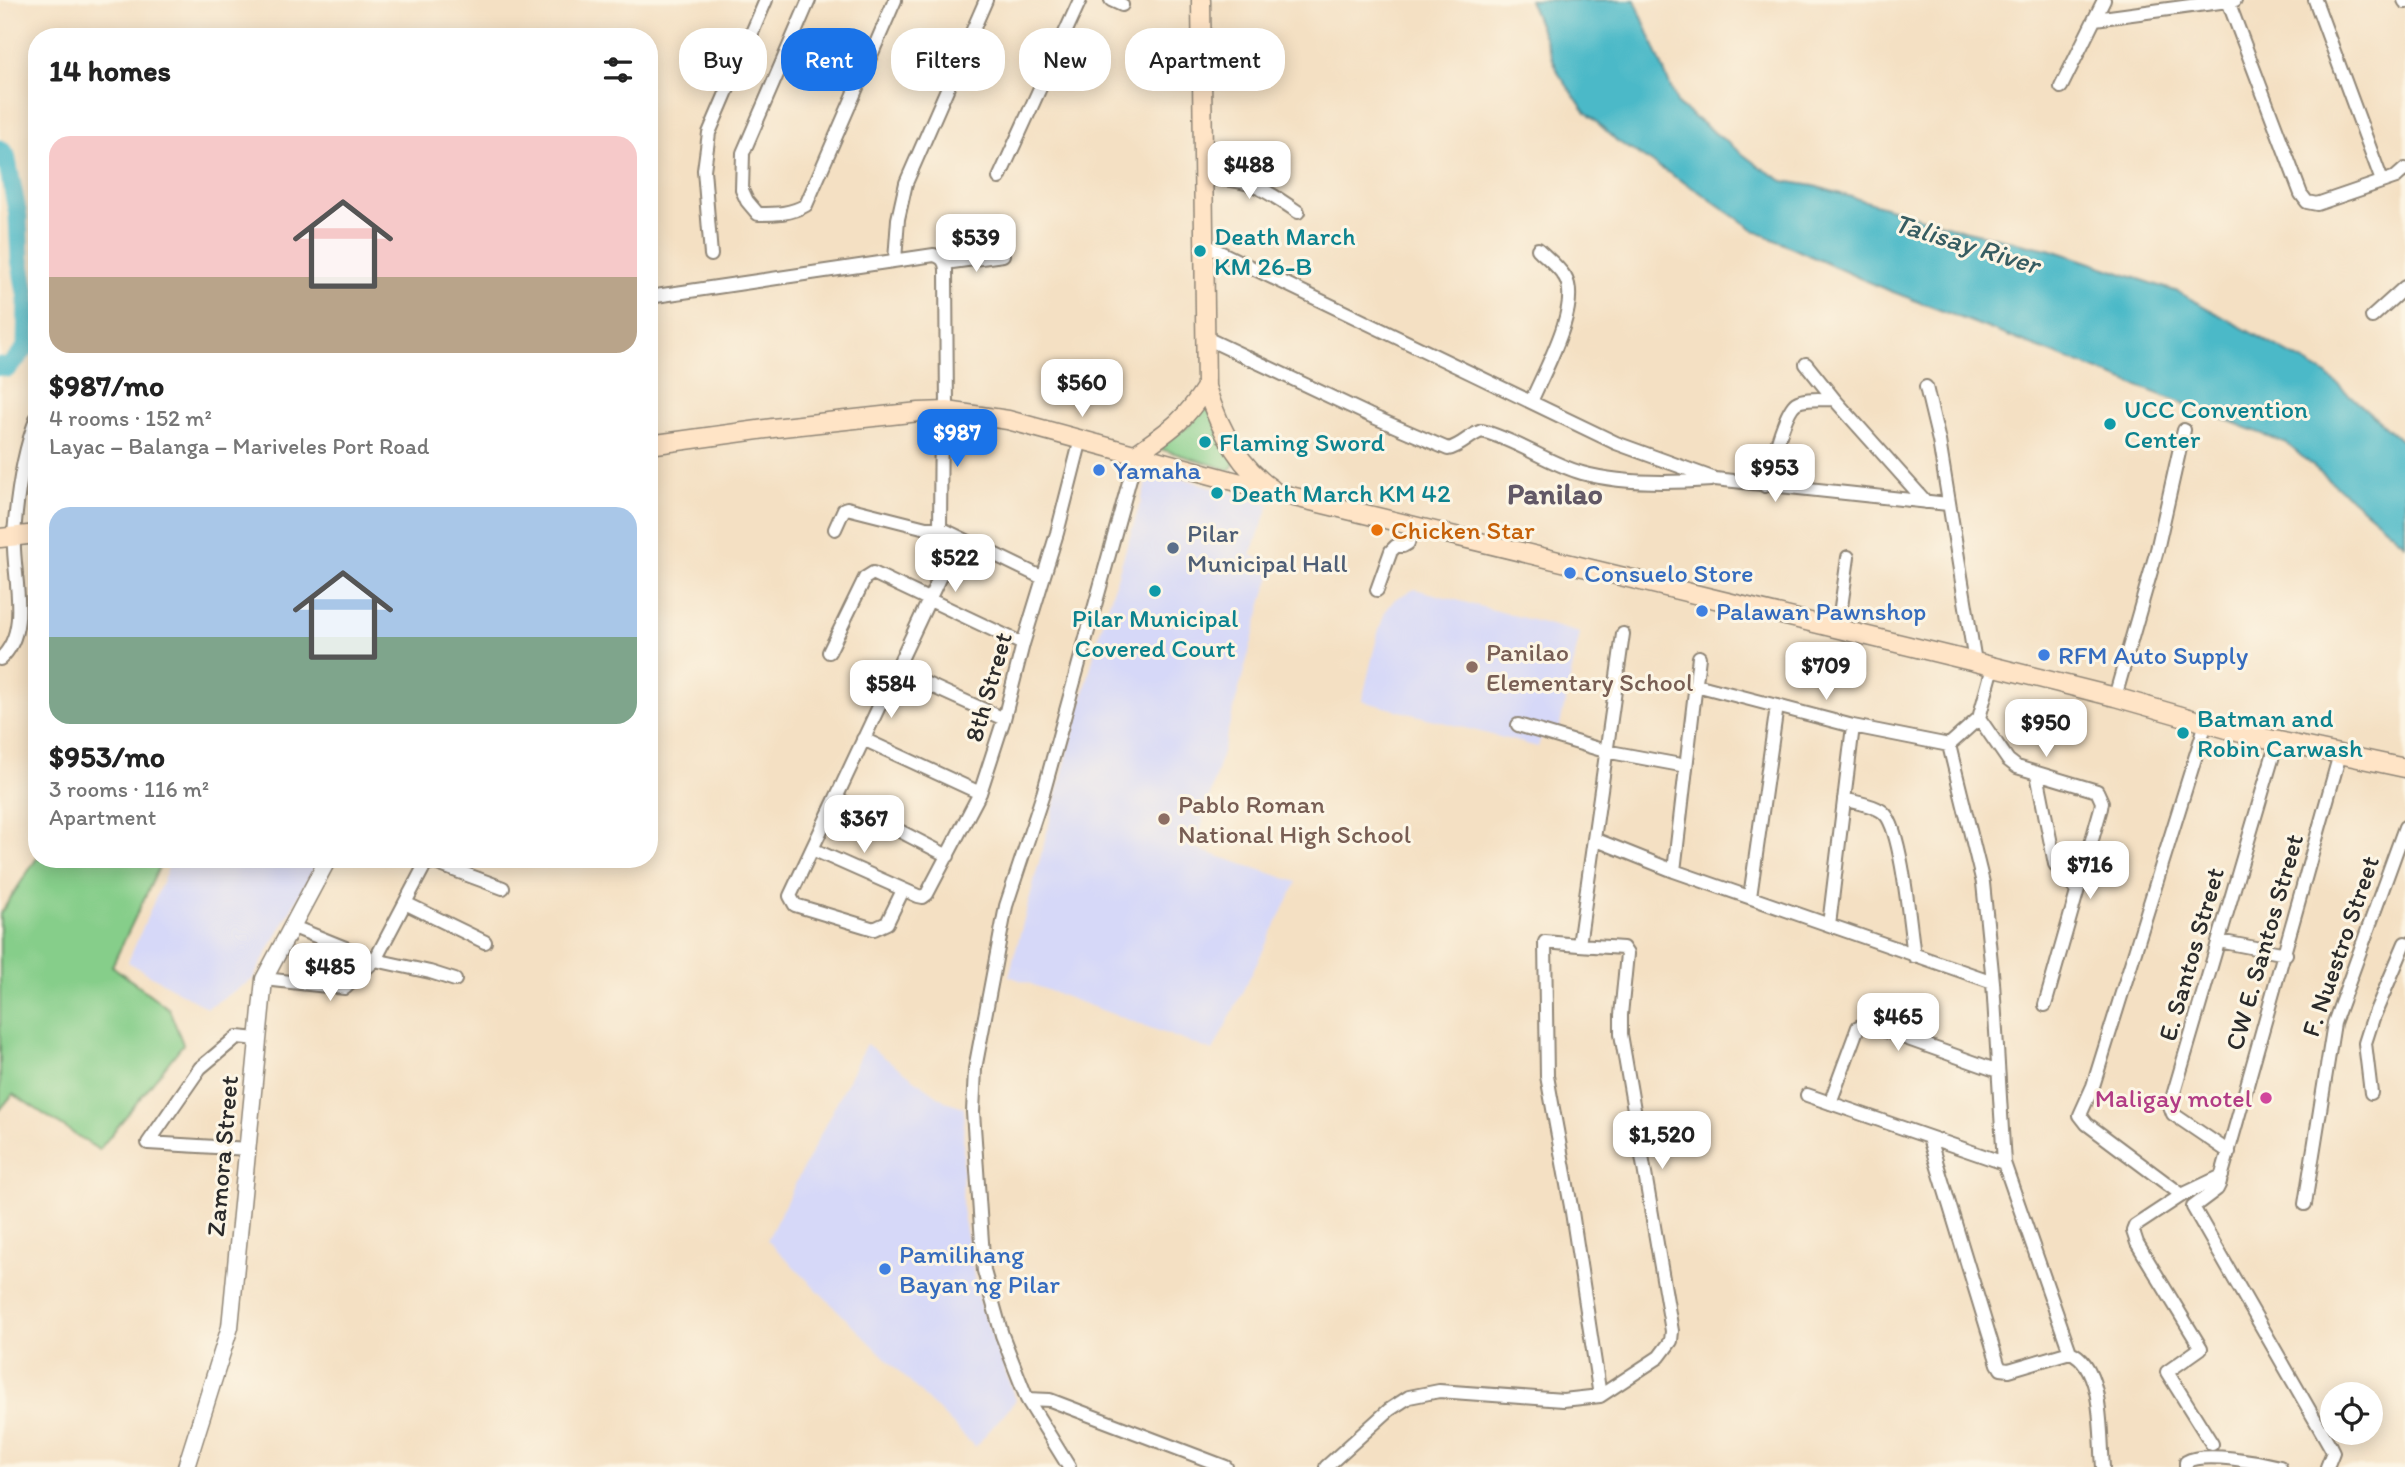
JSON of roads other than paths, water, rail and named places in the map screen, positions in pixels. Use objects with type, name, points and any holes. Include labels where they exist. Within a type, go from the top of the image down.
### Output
[{"type":"main road","points":[[1201,0],[1206,387],[1221,427],[1241,460],[1263,483],[1278,493]]},
{"type":"main road","points":[[1137,453],[1174,429],[1192,409],[1206,387]]},
{"type":"main road","points":[[658,444],[773,428],[944,411],[1012,421],[1278,493],[1984,664],[2277,742],[2405,768]]},
{"type":"main road","points":[[7,537],[28,535]]},
{"type":"street","points":[[710,255],[704,170],[709,134],[766,0]]},
{"type":"street","points":[[809,0],[743,153],[743,190],[747,201],[758,214],[782,214],[796,211],[806,205],[895,0]]},
{"type":"street","points":[[895,260],[898,219],[906,183],[986,0]]},
{"type":"street","points":[[999,178],[1080,0]]},
{"type":"street","points":[[2061,87],[2104,0]]},
{"type":"street","points":[[2315,0],[2382,181]]},
{"type":"street","points":[[2095,19],[2232,1],[2301,194],[2307,202],[2317,204],[2396,177],[2405,169]]},
{"type":"street","points":[[1203,178],[1257,186],[1298,212]]},
{"type":"street","points":[[1203,244],[1616,443],[1715,479],[1948,504]]},
{"type":"street","points":[[1531,402],[1566,321],[1571,300],[1565,278],[1538,249]]},
{"type":"street","points":[[658,296],[895,260],[934,255],[941,257],[945,262],[940,528]]},
{"type":"street","points":[[945,262],[1003,255]]},
{"type":"street","points":[[2372,317],[2405,287]]},
{"type":"street","points":[[1206,338],[1448,449],[1457,447],[1482,431],[1582,473],[1644,481],[1715,479]]},
{"type":"street","points":[[1806,364],[1926,502]]},
{"type":"street","points":[[1926,387],[1939,441],[1948,504],[1984,664],[1979,718],[2008,760],[2017,766],[2097,791],[2101,797],[2101,808],[2045,1005]]},
{"type":"street","points":[[1765,486],[1791,408],[1803,401],[1834,399]]},
{"type":"street","points":[[2115,697],[2157,550],[2184,430]]},
{"type":"street","name":"8th Street","points":[[903,890],[923,897],[948,856],[980,793],[1004,719],[1081,439]]},
{"type":"street","points":[[0,659],[16,640],[18,595],[7,537],[28,440]]},
{"type":"street","points":[[1069,1467],[1027,1399],[1002,1335],[984,1271],[973,1112],[975,1069],[1006,906],[1043,794],[1137,453]]},
{"type":"street","points":[[835,529],[844,509],[848,508],[926,528],[940,528],[1043,578]]},
{"type":"street","points":[[1377,590],[1391,551],[1396,546],[1408,543],[1413,526]]},
{"type":"street","points":[[812,849],[903,890],[887,923],[874,929],[795,905],[790,896],[863,739],[958,538]]},
{"type":"street","points":[[1838,629],[1848,557]]},
{"type":"street","points":[[829,652],[865,578],[873,573],[1023,644]]},
{"type":"street","points":[[1579,944],[1623,634]]},
{"type":"street","points":[[1674,871],[1699,657]]},
{"type":"street","points":[[896,670],[1004,719]]},
{"type":"street","points":[[1696,685],[1853,726],[1949,745]]},
{"type":"street","points":[[1750,897],[1777,706]]},
{"type":"street","points":[[1949,745],[1979,718]]},
{"type":"street","points":[[2182,1195],[2087,1124],[2080,1115],[2093,1086],[2206,723]]},
{"type":"street","points":[[1518,725],[1605,751],[1686,766]]},
{"type":"street","points":[[1829,925],[1853,726]]},
{"type":"street","points":[[863,739],[980,793]]},
{"type":"street","name":"E. Santos Street","points":[[2229,1152],[2173,1114],[2170,1106],[2277,742]]},
{"type":"street","points":[[1949,745],[1983,883],[1993,982],[2004,1163],[2070,1352]]},
{"type":"street","name":"CW E. Santos Street","points":[[2327,1467],[2333,1452],[2330,1446],[2193,1212],[2193,1207],[2217,1189],[2222,1176],[2340,754]]},
{"type":"street","points":[[2037,774],[2057,869],[2076,889]]},
{"type":"street","points":[[836,798],[948,856]]},
{"type":"street","points":[[1844,799],[1880,810],[1890,822],[1903,869],[1914,956]]},
{"type":"street","name":"F. Nuestro Street","points":[[2305,1204],[2334,1023],[2405,827]]},
{"type":"street","points":[[1594,839],[1674,871],[1993,982]]},
{"type":"street","name":"Zamora Street","points":[[186,1467],[230,1327],[264,979],[323,868]]},
{"type":"street","points":[[264,979],[345,988],[375,960],[424,868]]},
{"type":"street","points":[[449,868],[503,888]]},
{"type":"street","points":[[405,903],[485,942]]},
{"type":"street","points":[[291,926],[375,960],[454,980]]},
{"type":"street","points":[[2219,941],[2286,954]]},
{"type":"street","points":[[1326,1467],[1389,1410],[1409,1397],[1439,1391],[1563,1400],[1600,1396],[1659,1357],[1671,1341],[1672,1331],[1621,1034],[1627,954],[1623,948],[1615,946],[1545,942],[1547,1076],[1572,1212],[1600,1396]]},
{"type":"street","points":[[2371,1093],[2365,1042],[2405,943]]},
{"type":"street","points":[[1830,1102],[1858,1027],[1866,1024],[1998,1071]]},
{"type":"street","points":[[249,1149],[148,1143],[200,1068],[237,1037],[258,1039]]},
{"type":"street","points":[[1807,1095],[2004,1163]]},
{"type":"street","points":[[1929,1138],[1998,1364],[2009,1370],[2070,1352],[2079,1355],[2095,1386],[2103,1467]]},
{"type":"street","points":[[2212,1444],[2166,1371],[2200,1348],[2137,1243],[2133,1231],[2135,1226],[2182,1195],[2222,1176]]},
{"type":"street","points":[[1027,1399],[1050,1400],[1227,1467]]},
{"type":"street","points":[[2186,1464],[2201,1457],[2280,1467]]},
{"type":"water","name":"Talisay River","points":[[1529,0],[1635,0],[1678,105],[1757,165],[1783,181],[1814,186],[1963,230],[2052,250],[2178,292],[2327,375],[2405,444],[2405,544],[2286,443],[1875,285],[1757,232],[1701,193],[1617,141],[1584,110],[1559,74]]},
{"type":"waterway","points":[[0,149],[6,155],[18,215],[20,259],[27,298],[26,348],[8,368],[0,366]]},
{"type":"place","name":"Death March KM 26-B","points":[[1200,251]]},
{"type":"place","name":"UCC Convention Center","points":[[2110,424]]},
{"type":"place","name":"Flaming Sword","points":[[1205,442]]},
{"type":"place","name":"Yamaha","points":[[1099,470]]},
{"type":"place","name":"Death March KM 42","points":[[1217,493]]},
{"type":"place","name":"Chicken Star","points":[[1377,530]]},
{"type":"place","name":"Pilar Municipal Hall","points":[[1173,548]]},
{"type":"place","name":"Consuelo Store","points":[[1570,573]]},
{"type":"place","name":"Pilar Municipal Covered Court","points":[[1155,591]]},
{"type":"place","name":"Palawan Pawnshop","points":[[1702,611]]},
{"type":"place","name":"RFM Auto Supply","points":[[2044,655]]},
{"type":"place","name":"Panilao Elementary School","points":[[1472,667]]},
{"type":"place","name":"Batman and Robin Carwash","points":[[2183,733]]},
{"type":"place","name":"Pablo Roman National High School","points":[[1164,819]]},
{"type":"place","name":"Maligay motel","points":[[2266,1098]]},
{"type":"place","name":"Pamilihang Bayan ng Pilar","points":[[885,1269]]},
{"type":"district","name":"Panilao","points":[[1555,493]]}]
